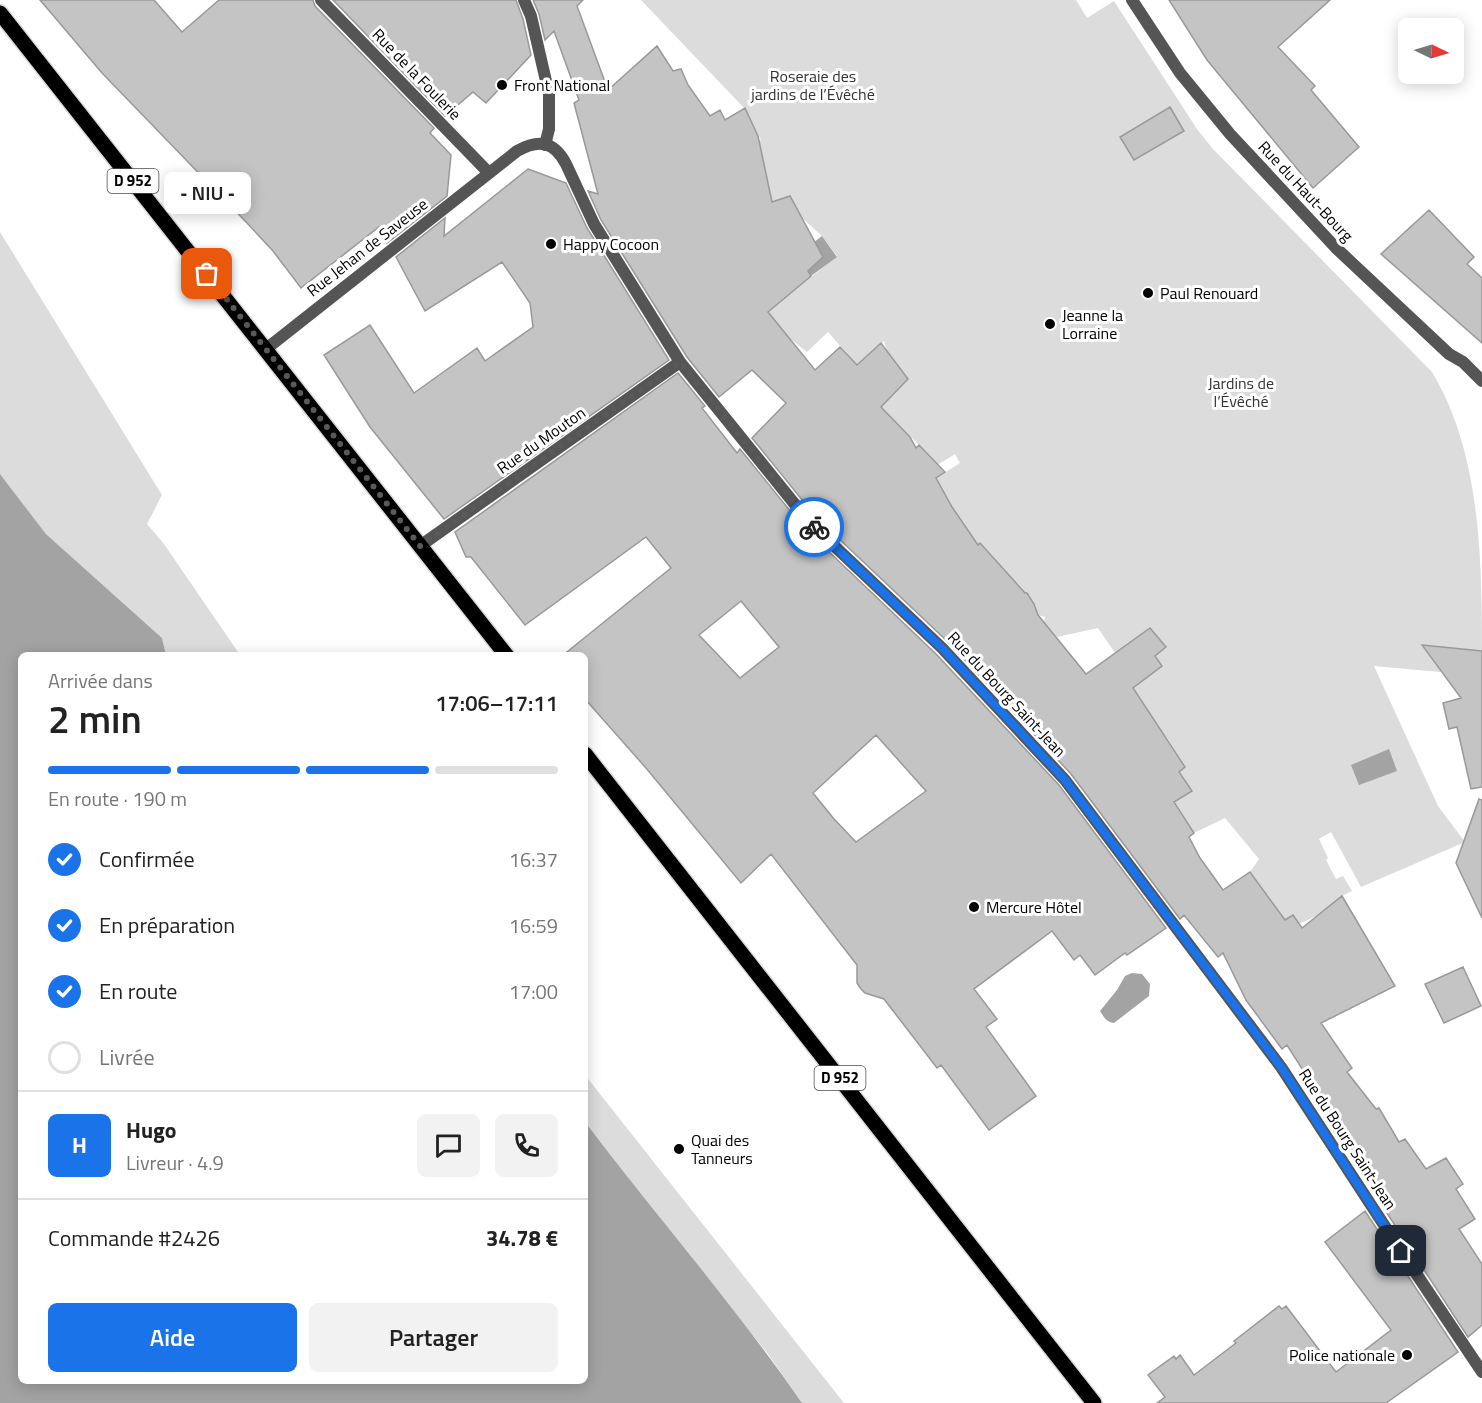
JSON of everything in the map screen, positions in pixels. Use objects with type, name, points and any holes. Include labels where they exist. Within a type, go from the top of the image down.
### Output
[{"type":"main road","name":"D 952","points":[[0,13],[504,652]]},
{"type":"main road","name":"D 952","points":[[588,758],[1094,1403]]},
{"type":"street","name":"Rue de la Foulerie","points":[[321,0],[488,172]]},
{"type":"street","points":[[488,172],[530,144],[545,145],[549,129],[549,94],[531,16],[524,0]]},
{"type":"street","name":"Rue du Haut-Bourg","points":[[1132,0],[1180,74],[1230,134],[1336,248],[1449,354],[1463,362],[1482,381]]},
{"type":"street","name":"Rue du Bourg Saint-Jean","points":[[545,145],[561,155],[594,225],[680,362],[810,523],[942,648],[1065,780],[1281,1067],[1482,1372]]},
{"type":"street","name":"Rue Jehan de Saveuse","points":[[266,349],[488,172]]},
{"type":"street","name":"Rue du Mouton","points":[[420,546],[680,362]]},
{"type":"green space","points":[[641,0],[1076,0],[1087,18],[1114,1],[1197,129],[1212,148],[1432,372],[1449,404],[1470,474],[1476,511],[1481,587],[1482,661],[1451,673],[1374,666],[1438,806],[1465,842],[1361,887],[1331,832],[1319,839],[1328,858],[1326,860],[1336,879],[1343,876],[1352,891],[1318,915],[1299,924],[1293,915],[1282,922],[1250,872],[1259,859],[1225,818],[1194,833],[1175,802],[1192,791],[1179,772],[1185,766],[1167,738],[1112,704],[1162,666],[1156,657],[1141,656],[1166,646],[1150,628],[1115,653],[1098,628],[1057,637],[1044,622],[1045,617],[1038,615],[1027,593],[992,564],[957,517],[936,478],[960,463],[955,454],[931,469],[919,445],[881,407],[907,379],[887,351],[884,341],[857,365],[828,332],[807,352],[788,337],[768,312],[837,256],[822,236],[801,217],[768,204],[741,164],[763,158],[755,142],[761,140],[745,109]],"holes":[[[1169,107],[1183,131],[1134,160],[1120,137]]]},
{"type":"green space","points":[[0,232],[162,495],[147,524],[164,544],[238,652],[165,652],[162,638],[46,534],[0,474]]},
{"type":"green space","points":[[588,1079],[844,1403],[802,1403],[768,1354],[634,1188],[588,1126]]},
{"type":"shaded area","points":[[822,236],[837,257],[811,276],[796,256]]},
{"type":"shaded area","points":[[0,474],[46,534],[162,638],[165,652],[18,652],[18,1384],[588,1384],[588,1126],[723,1296],[802,1403],[0,1403]]},
{"type":"shaded area","points":[[1389,749],[1397,771],[1359,785],[1351,765]]},
{"type":"shaded area","points":[[1132,973],[1142,974],[1150,984],[1149,996],[1114,1023],[1109,1022],[1100,1011],[1125,976]]},
{"type":"building","points":[[40,0],[154,0],[182,32],[219,0],[313,0],[315,6],[434,128],[430,133],[451,155],[447,196],[387,243],[379,227],[301,288],[273,251],[102,73]]},
{"type":"building","points":[[333,0],[516,0],[531,55],[486,103],[473,92],[445,116]]},
{"type":"building","points":[[533,0],[583,0],[577,6],[608,90],[657,46],[673,71],[681,69],[688,85],[710,116],[720,110],[725,120],[745,108],[758,136],[772,202],[790,196],[823,257],[808,271],[811,276],[768,312],[815,370],[840,347],[857,365],[881,343],[908,379],[881,407],[910,437],[916,448],[919,445],[945,472],[936,478],[952,507],[978,545],[980,543],[1027,593],[1038,615],[1086,674],[1150,628],[1166,647],[1155,656],[1162,666],[1133,688],[1185,767],[1179,772],[1192,791],[1174,802],[1194,833],[1189,837],[1200,858],[1223,890],[1250,872],[1285,920],[1293,915],[1302,928],[1342,896],[1395,986],[1321,1023],[1352,1068],[1347,1072],[1376,1109],[1379,1108],[1399,1142],[1405,1139],[1426,1169],[1446,1158],[1463,1184],[1456,1189],[1475,1219],[1459,1229],[1482,1264],[1482,1325],[1468,1337],[1379,1201],[1384,1197],[1356,1151],[1352,1153],[1333,1130],[1334,1119],[1287,1045],[1282,1049],[1246,1000],[1223,953],[1218,957],[1184,915],[1180,919],[1071,774],[948,642],[816,517],[752,438],[786,403],[752,370],[719,397],[687,357],[601,220],[588,191],[598,194],[574,103],[579,100],[554,31],[545,40]]},
{"type":"building","points":[[1169,0],[1330,0],[1278,47],[1315,86],[1311,90],[1359,147],[1313,188],[1207,60]]},
{"type":"building","points":[[1170,107],[1184,131],[1134,160],[1120,137]]},
{"type":"building","points":[[528,169],[566,183],[587,228],[669,360],[444,519],[370,427],[324,355],[370,325],[414,393],[477,348],[485,361],[533,327],[530,303],[502,262],[425,311],[396,257],[445,218],[444,236]]},
{"type":"building","points":[[1429,210],[1474,257],[1467,264],[1482,278],[1482,343],[1381,254]]},
{"type":"building","points":[[678,373],[705,406],[702,408],[737,453],[740,449],[804,528],[936,654],[1059,785],[1166,928],[1095,975],[1080,955],[1074,960],[1052,931],[974,989],[997,1019],[986,1027],[1036,1096],[989,1130],[941,1065],[937,1068],[884,999],[865,993],[861,989],[857,983],[857,965],[771,854],[741,883],[646,768],[588,702],[588,652],[567,652],[671,568],[646,537],[525,625],[471,557],[466,557],[455,532]],"holes":[[[741,601],[779,647],[740,678],[699,635]],[[876,735],[926,791],[856,842],[813,793]]]},
{"type":"building","points":[[1422,645],[1482,651],[1482,787],[1471,789],[1457,727],[1449,729],[1443,703],[1461,698]]},
{"type":"building","points":[[1479,799],[1482,800],[1482,918],[1456,863]]},
{"type":"building","points":[[1463,967],[1481,1006],[1444,1023],[1425,984]]},
{"type":"building","name":"Police nationale","points":[[1365,1211],[1458,1352],[1386,1403],[1157,1403],[1165,1397],[1148,1375],[1174,1356],[1176,1359],[1180,1355],[1194,1375],[1279,1306],[1282,1309],[1286,1306],[1336,1372],[1391,1330],[1325,1242]]},
{"type":"way so far","points":[[207,274],[420,546],[680,362],[814,527]]},
{"type":"place","name":"Front National","points":[[502,85]]},
{"type":"place","name":"Happy Cocoon","points":[[551,244]]},
{"type":"place","name":"‑ NIU ‑","points":[[207,274]]},
{"type":"place","name":"Paul Renouard","points":[[1148,293]]},
{"type":"place","name":"Jeanne la Lorraine","points":[[1050,324]]},
{"type":"place","name":"Mercure Hôtel","points":[[974,907]]},
{"type":"place","name":"Quai des Tanneurs","points":[[679,1149]]},
{"type":"place","name":"Police nationale","points":[[1407,1355]]},
{"type":"route","points":[[814,527],[942,648],[1065,780],[1281,1067],[1401,1251]]},
{"type":"park label","name":"Roseraie des jardins de l’Évêché","points":[[813,85]]},
{"type":"park label","name":"Jardins de l’Évêché","points":[[1241,392]]}]
